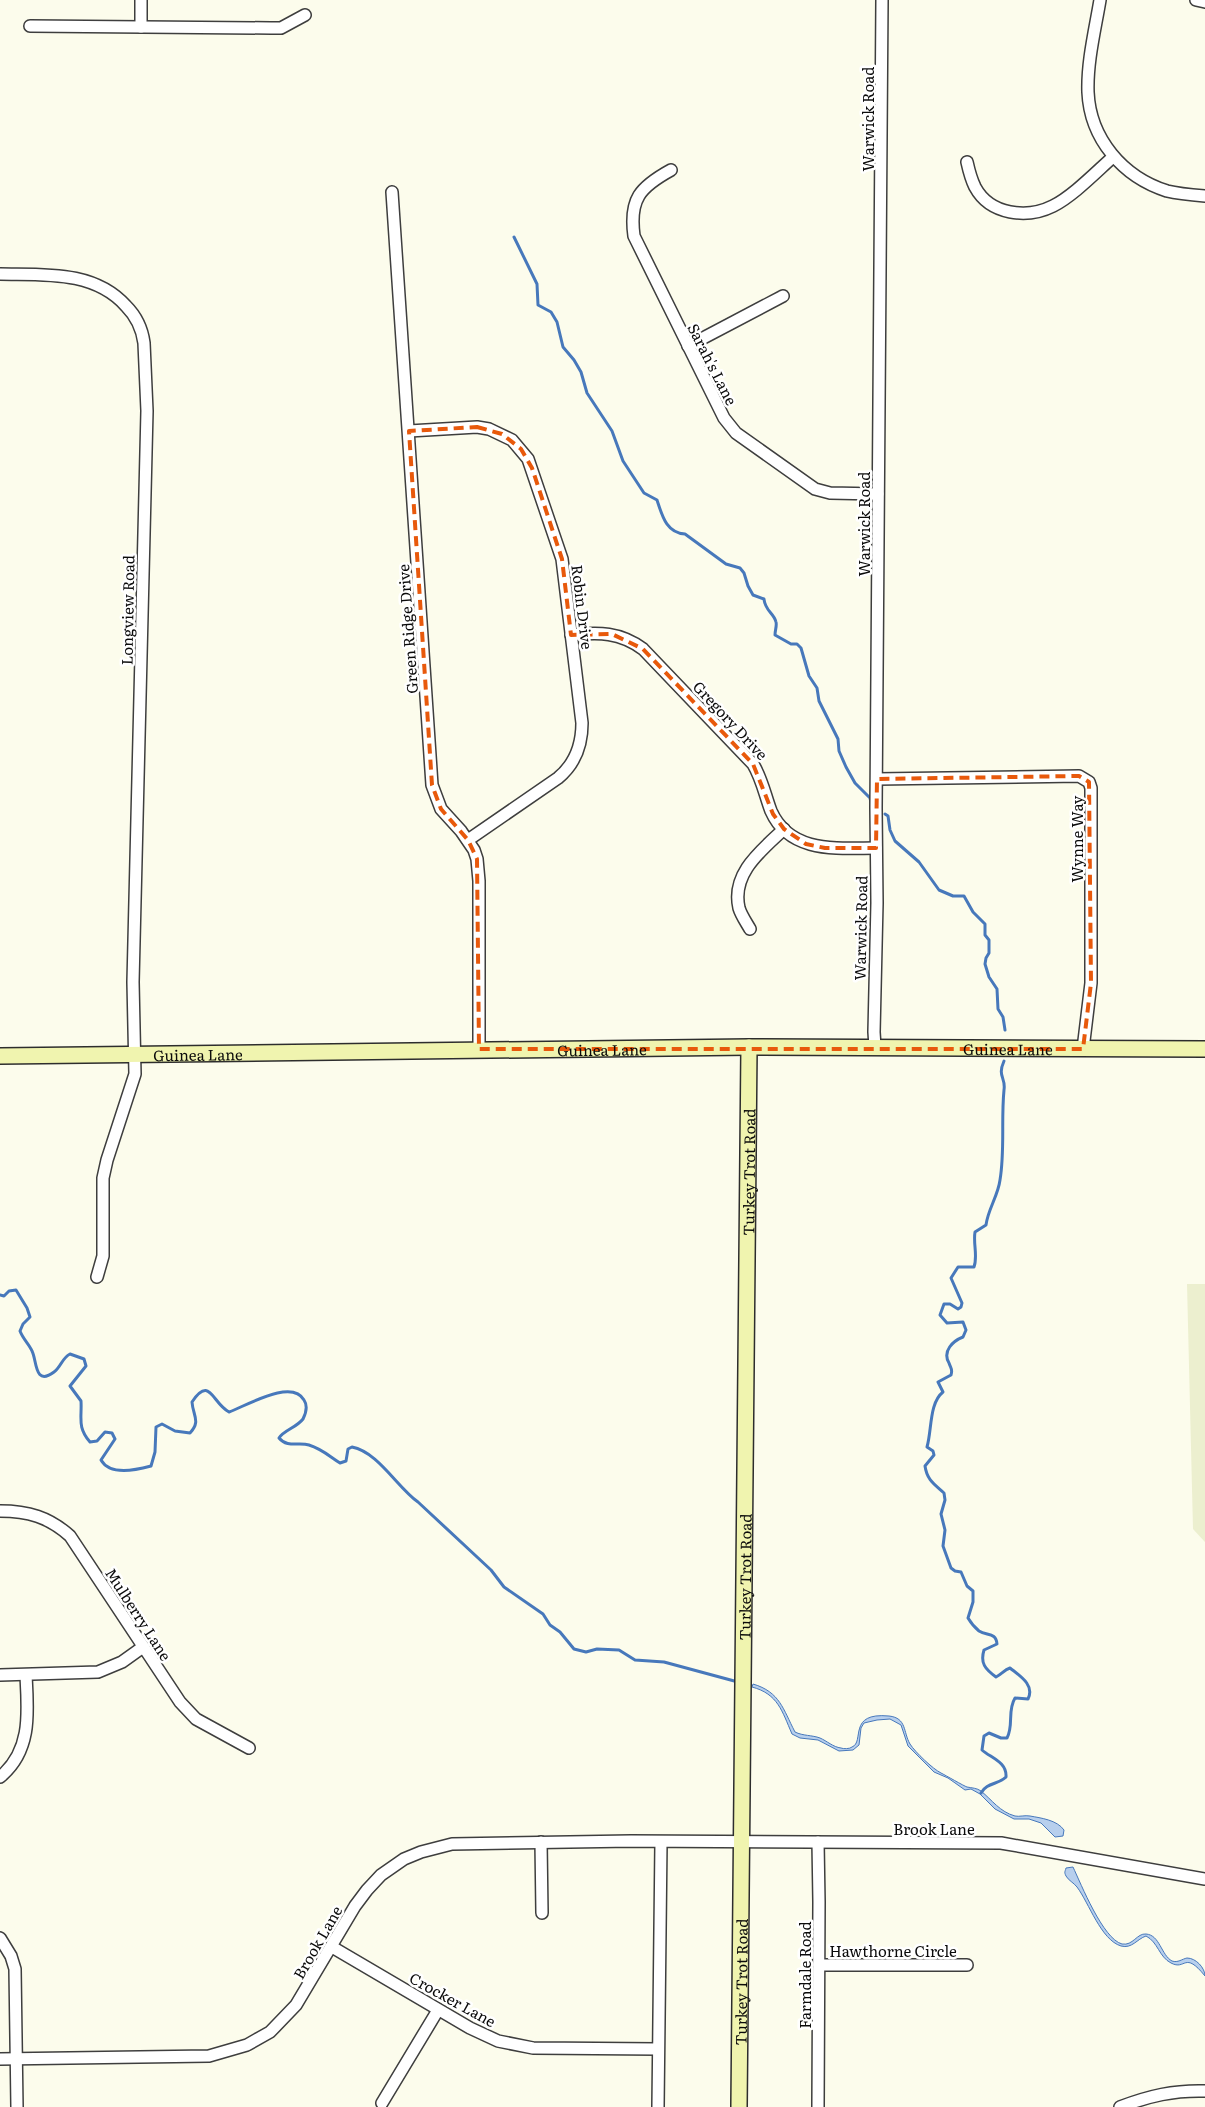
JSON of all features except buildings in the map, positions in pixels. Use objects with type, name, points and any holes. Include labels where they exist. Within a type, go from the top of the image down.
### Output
[{"type":"street","points":[[141,0],[141,27]]},
{"type":"street","name":"Warwick Road","points":[[875,1047],[882,0]]},
{"type":"street","points":[[1100,0],[1089,75],[1089,98],[1094,121],[1104,142],[1114,157],[1138,178],[1156,187],[1176,193],[1205,196]]},
{"type":"street","points":[[1196,0],[1205,2]]},
{"type":"street","points":[[30,26],[281,28],[305,15]]},
{"type":"street","points":[[967,162],[971,179],[976,189],[992,206],[1008,212],[1030,213],[1054,205],[1114,157]]},
{"type":"street","name":"Sarah's Lane","points":[[671,170],[651,181],[636,202],[633,224],[634,236],[724,418],[736,433],[815,489],[830,493],[878,494]]},
{"type":"street","name":"Green Ridge Drive","points":[[392,192],[432,785],[441,809],[468,840],[477,859],[479,881],[480,1049]]},
{"type":"street","name":"Longview Road","points":[[0,274],[45,275],[91,282],[122,301],[136,320],[142,333],[147,411],[133,982],[135,1074],[133,1086],[107,1160],[103,1178],[104,1256],[97,1277]]},
{"type":"street","points":[[688,346],[783,296]]},
{"type":"street","name":"Robin Drive","points":[[409,432],[477,427],[502,434],[521,449],[532,468],[562,559],[582,723],[582,736],[576,756],[569,767],[558,778],[468,840]]},
{"type":"street","name":"Gregory Drive","points":[[571,635],[612,634],[623,637],[643,649],[753,764],[763,783],[772,814],[784,829],[806,844],[818,847],[876,848]]},
{"type":"street","name":"Wynne Way","points":[[877,779],[1079,776],[1089,782],[1091,798],[1091,983],[1083,1049]]},
{"type":"street","points":[[750,929],[739,909],[738,892],[740,882],[753,860],[784,829]]},
{"type":"street","name":"Guinea Lane","points":[[0,1056],[749,1047],[1205,1049]]},
{"type":"street","name":"Turkey Trot Road","points":[[739,2107],[749,1047]]},
{"type":"street","name":"Mulberry Lane","points":[[0,1511],[28,1512],[43,1517],[58,1525],[70,1536],[187,1711],[206,1725],[249,1748]]},
{"type":"street","points":[[0,1675],[26,1676],[98,1672],[122,1662],[143,1647]]},
{"type":"street","points":[[0,1776],[13,1764],[19,1754],[26,1733],[26,1676]]},
{"type":"street","points":[[541,1842],[542,1913]]},
{"type":"street","name":"Brook Lane","points":[[0,2060],[209,2056],[228,2052],[256,2041],[282,2022],[302,1996],[355,1906],[381,1875],[404,1860],[434,1848],[452,1844],[541,1842],[818,1842],[1001,1844],[1205,1879]]},
{"type":"street","points":[[658,2107],[661,1842]]},
{"type":"street","name":"Farmdale Road","points":[[818,1842],[818,2107]]},
{"type":"street","points":[[0,1938],[11,1956],[15,1969],[18,2107]]},
{"type":"street","name":"Crocker Lane","points":[[332,1947],[488,2038],[519,2046],[543,2048],[658,2049]]},
{"type":"street","name":"Hawthorne Circle","points":[[819,1965],[967,1965]]},
{"type":"street","points":[[382,2103],[438,2010]]},
{"type":"street","points":[[1120,2107],[1156,2094],[1185,2090],[1205,2091]]},
{"type":"highlighted area","points":[[477,427],[502,434],[521,449],[532,468],[562,559],[571,635],[612,634],[643,649],[753,764],[773,814],[784,829],[806,844],[825,848],[876,848],[877,779],[1079,776],[1089,782],[1091,983],[1083,1049],[479,1049],[477,859],[468,840],[441,809],[432,785],[409,431]]},
{"type":"green space","points":[[1187,1284],[1205,1284],[1205,1542],[1193,1529]]},
{"type":"water","points":[[753,1684],[762,1687],[780,1702],[795,1732],[820,1738],[835,1746],[846,1749],[856,1744],[862,1723],[867,1718],[876,1716],[895,1717],[904,1726],[912,1747],[938,1771],[967,1787],[979,1790],[1001,1809],[1010,1814],[1039,1818],[1057,1824],[1064,1830],[1063,1836],[1055,1837],[1041,1823],[1029,1819],[1014,1819],[995,1809],[980,1794],[971,1789],[965,1790],[948,1778],[934,1772],[908,1746],[901,1725],[890,1719],[864,1723],[861,1728],[859,1745],[853,1750],[839,1751],[818,1740],[800,1738],[792,1734],[778,1705],[768,1694],[752,1687]]},
{"type":"water","points":[[1073,1867],[1093,1910],[1107,1932],[1115,1940],[1126,1944],[1140,1935],[1151,1935],[1168,1958],[1172,1961],[1178,1961],[1190,1958],[1202,1967],[1205,1976],[1193,1964],[1176,1965],[1171,1963],[1146,1936],[1125,1947],[1107,1937],[1082,1894],[1066,1876],[1066,1868]]},
{"type":"waterway","points":[[514,237],[537,284],[538,305],[551,312],[557,322],[563,347],[581,372],[587,393],[612,431],[623,461],[644,493],[657,500],[669,527],[685,534],[726,564],[740,568],[753,595],[764,599],[766,606],[775,619],[775,635],[791,644],[797,644],[801,648],[809,676],[817,688],[819,701],[838,739],[839,751],[846,767],[855,783],[870,798],[871,803]]},
{"type":"waterway","points":[[885,814],[888,816],[890,830],[895,841],[919,862],[939,890],[953,896],[964,896],[973,912],[985,924],[985,935],[989,940],[989,953],[985,964],[989,977],[997,989],[998,1009],[1003,1017],[1005,1030]]},
{"type":"waterway","points":[[981,1793],[989,1785],[1006,1777],[1006,1772],[1001,1764],[982,1750],[984,1736],[989,1733],[1001,1738],[1007,1738],[1015,1698],[1028,1699],[1030,1689],[1025,1681],[1010,1668],[996,1677],[984,1665],[984,1650],[997,1644],[996,1640],[993,1636],[979,1631],[968,1618],[973,1602],[973,1591],[967,1586],[961,1572],[951,1568],[943,1546],[945,1530],[941,1514],[945,1500],[944,1493],[929,1478],[925,1466],[934,1455],[933,1451],[927,1447],[935,1403],[943,1392],[938,1382],[951,1375],[952,1370],[947,1354],[952,1344],[963,1337],[966,1330],[963,1322],[947,1323],[940,1315],[944,1304],[950,1304],[958,1309],[961,1307],[962,1303],[951,1278],[958,1267],[974,1267],[976,1259],[975,1232],[986,1225],[999,1186],[1002,1158],[1004,1086],[1001,1070],[1004,1061]]},
{"type":"waterway","points":[[0,1295],[4,1296],[9,1291],[16,1290],[27,1308],[30,1317],[23,1324],[20,1331],[34,1355],[37,1370],[40,1374],[48,1376],[70,1354],[84,1359],[86,1366],[70,1386],[81,1401],[83,1432],[90,1442],[97,1441],[105,1432],[112,1433],[115,1439],[101,1460],[110,1468],[124,1470],[151,1466],[155,1452],[156,1427],[162,1424],[175,1431],[190,1433],[196,1422],[192,1402],[203,1391],[211,1394],[229,1412],[279,1393],[290,1392],[298,1394],[305,1402],[305,1414],[297,1425],[281,1435],[279,1438],[282,1441],[289,1444],[305,1444],[314,1447],[340,1463],[346,1461],[348,1449],[352,1447],[370,1456],[410,1496],[491,1570],[504,1587],[543,1614],[550,1625],[560,1632],[574,1649],[586,1652],[597,1649],[619,1650],[635,1660],[664,1662],[738,1682]]}]
